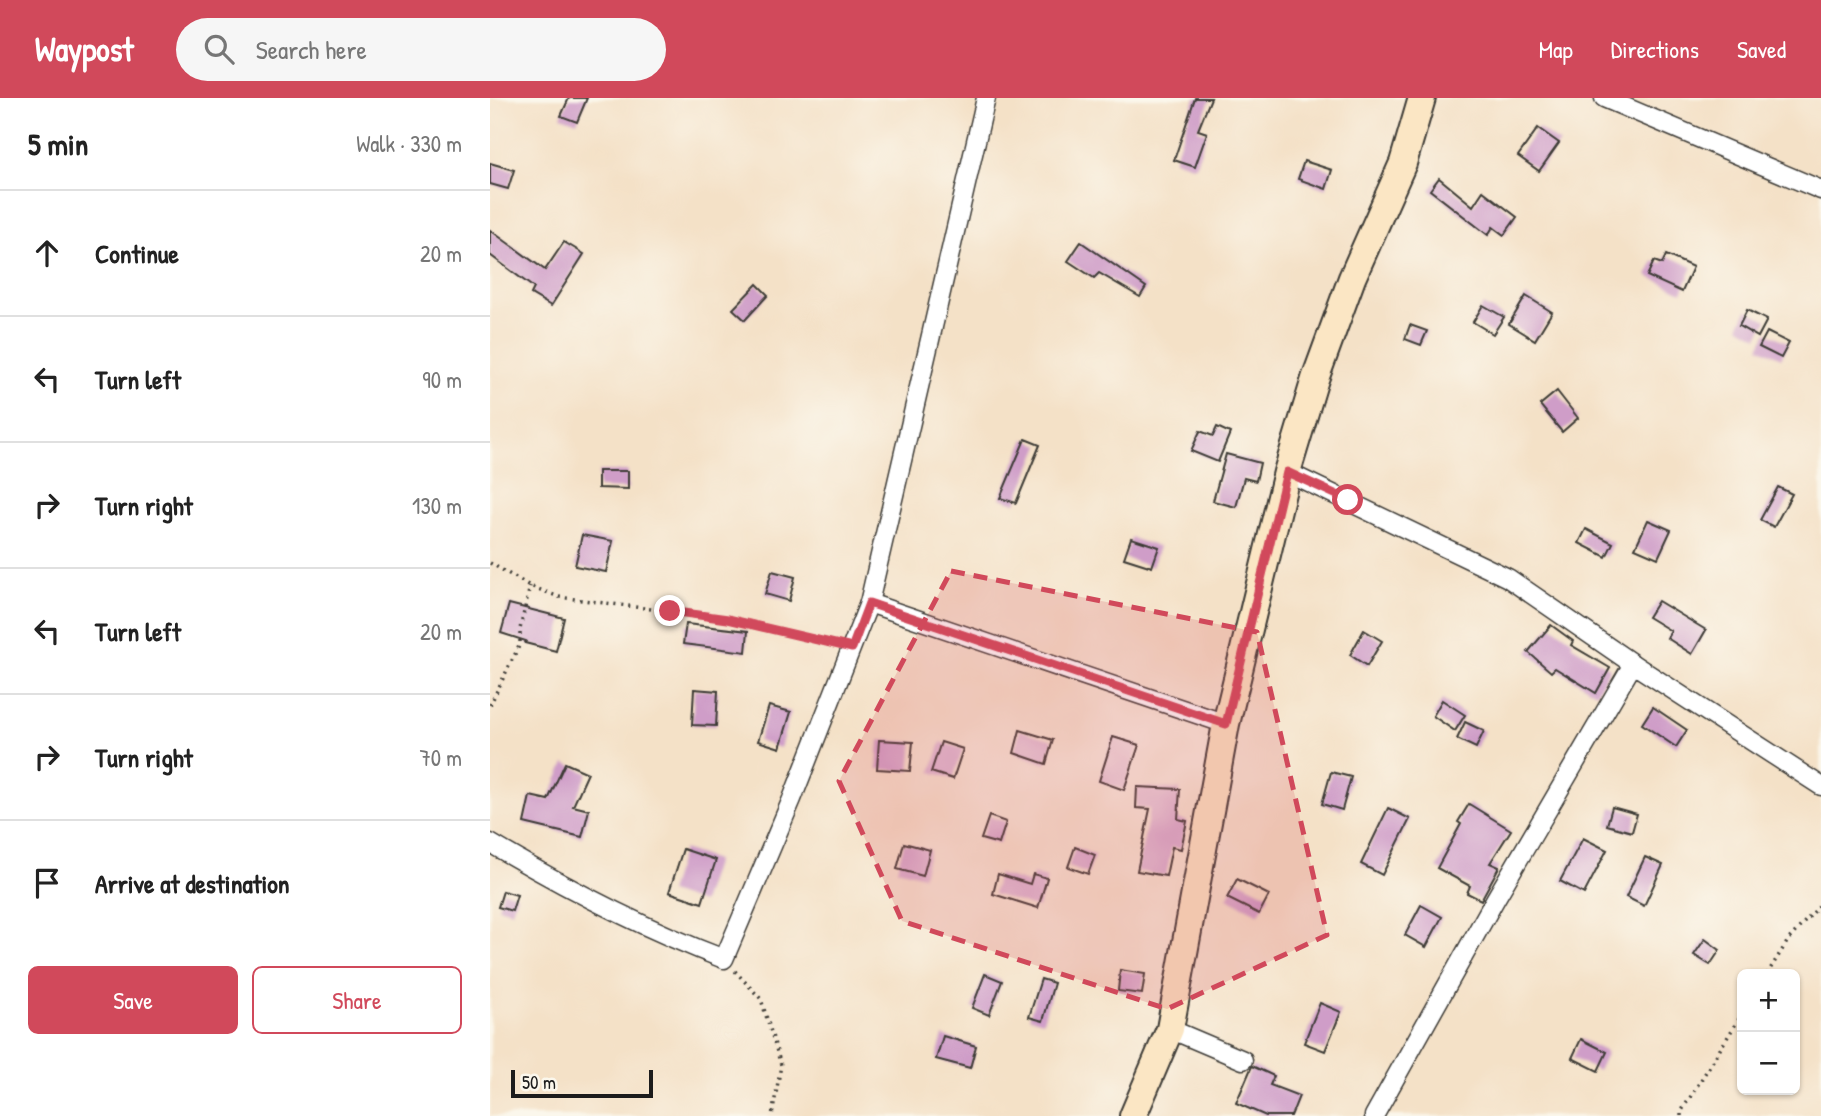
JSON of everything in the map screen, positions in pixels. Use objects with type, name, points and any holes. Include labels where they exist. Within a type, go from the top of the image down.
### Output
[{"type":"street","points":[[490,843],[616,913],[666,937],[724,959],[792,799],[869,603],[986,98]]},
{"type":"street","points":[[1133,1116],[1170,1030],[1226,724],[1287,472],[1319,366],[1352,278],[1403,163],[1422,98]]},
{"type":"street","points":[[1604,98],[1821,190]]},
{"type":"street","points":[[1287,472],[1508,578],[1633,664],[1821,786]]},
{"type":"street","points":[[869,603],[1226,724]]},
{"type":"street","points":[[1374,1116],[1496,898],[1633,664]]},
{"type":"street","points":[[1170,1030],[1242,1060]]},
{"type":"path","points":[[490,563],[530,586],[559,597],[728,619],[852,648]]},
{"type":"path","points":[[490,705],[520,644],[520,629],[530,586]]},
{"type":"path","points":[[1770,969],[1789,939],[1821,904]]},
{"type":"path","points":[[724,959],[761,999],[769,1025],[781,1065],[772,1116]]},
{"type":"path","points":[[1681,1116],[1737,1022]]},
{"type":"highlighted area","points":[[951,571],[1257,632],[1327,935],[1167,1009],[902,921],[839,781]]},
{"type":"building","points":[[569,98],[587,98],[577,122],[561,116]]},
{"type":"building","points":[[1195,98],[1211,98],[1198,130],[1207,133],[1195,167],[1174,160]]},
{"type":"building","points":[[1538,128],[1559,143],[1539,171],[1518,156]]},
{"type":"building","points":[[1304,161],[1332,170],[1326,189],[1298,179]]},
{"type":"building","points":[[490,163],[514,170],[508,189],[490,184]]},
{"type":"building","points":[[1439,178],[1473,206],[1483,191],[1517,217],[1504,235],[1493,227],[1488,235],[1430,190]]},
{"type":"building","points":[[490,230],[545,270],[564,242],[584,254],[551,306],[531,294],[534,288],[490,255]]},
{"type":"building","points":[[1081,242],[1146,287],[1140,297],[1099,273],[1094,278],[1068,261]]},
{"type":"building","points":[[1666,255],[1693,267],[1682,292],[1647,276],[1654,261],[1662,264]]},
{"type":"building","points":[[757,284],[768,295],[745,320],[733,309]]},
{"type":"building","points":[[1526,296],[1552,312],[1535,340],[1509,324]]},
{"type":"building","points":[[1483,305],[1504,317],[1493,334],[1473,322]]},
{"type":"building","points":[[1747,310],[1767,320],[1758,337],[1739,326]]},
{"type":"building","points":[[1410,325],[1427,331],[1421,345],[1405,339]]},
{"type":"building","points":[[1767,332],[1789,343],[1781,358],[1759,347]]},
{"type":"building","points":[[1557,391],[1578,418],[1562,432],[1540,405]]},
{"type":"building","points":[[1217,427],[1230,433],[1218,462],[1191,451],[1200,431],[1213,436]]},
{"type":"building","points":[[1025,439],[1040,445],[1016,503],[1000,498]]},
{"type":"building","points":[[1226,454],[1260,463],[1256,481],[1244,478],[1236,507],[1213,501]]},
{"type":"building","points":[[598,471],[628,471],[628,489],[598,488]]},
{"type":"building","points":[[1778,487],[1792,494],[1774,527],[1760,520]]},
{"type":"building","points":[[1648,520],[1671,530],[1658,558],[1635,548]]},
{"type":"building","points":[[1586,529],[1613,543],[1606,557],[1579,543]]},
{"type":"building","points":[[582,535],[613,541],[606,572],[575,566]]},
{"type":"building","points":[[1131,538],[1159,547],[1152,567],[1124,558]]},
{"type":"building","points":[[772,571],[795,577],[789,601],[765,594]]},
{"type":"building","points":[[1658,601],[1706,630],[1692,654],[1667,638],[1671,631],[1648,617]]},
{"type":"building","points":[[509,604],[564,618],[556,651],[501,633]]},
{"type":"building","points":[[686,624],[748,631],[746,652],[683,644]]},
{"type":"building","points":[[1551,625],[1573,641],[1571,645],[1610,668],[1596,693],[1555,668],[1551,672],[1528,652]]},
{"type":"building","points":[[1364,630],[1382,641],[1367,666],[1350,655]]},
{"type":"building","points":[[694,689],[718,691],[716,726],[692,725]]},
{"type":"building","points":[[1442,700],[1465,715],[1455,731],[1433,716]]},
{"type":"building","points":[[769,706],[791,712],[780,748],[758,741]]},
{"type":"building","points":[[1653,707],[1687,730],[1676,747],[1642,724]]},
{"type":"building","points":[[1465,722],[1484,731],[1476,748],[1457,739]]},
{"type":"building","points":[[1020,730],[1053,740],[1046,764],[1014,753]]},
{"type":"building","points":[[1113,737],[1139,745],[1124,790],[1099,781]]},
{"type":"building","points":[[879,740],[913,742],[910,771],[877,769]]},
{"type":"building","points":[[941,742],[963,749],[953,779],[931,772]]},
{"type":"building","points":[[565,763],[588,773],[573,806],[589,810],[582,837],[524,823],[530,796],[548,800]]},
{"type":"building","points":[[1331,772],[1351,777],[1342,810],[1322,804]]},
{"type":"building","points":[[1137,787],[1180,789],[1178,819],[1187,821],[1181,849],[1172,847],[1166,876],[1137,871],[1150,809],[1136,808]]},
{"type":"building","points":[[1469,804],[1511,830],[1490,863],[1499,867],[1481,900],[1467,893],[1470,886],[1437,868]]},
{"type":"building","points":[[1612,807],[1637,814],[1632,832],[1607,825]]},
{"type":"building","points":[[1388,808],[1410,819],[1382,875],[1361,864]]},
{"type":"building","points":[[989,816],[1006,822],[999,844],[981,839]]},
{"type":"building","points":[[1583,838],[1607,850],[1584,894],[1560,881]]},
{"type":"building","points":[[904,843],[930,850],[923,876],[897,869]]},
{"type":"building","points":[[1075,847],[1095,855],[1088,874],[1068,867]]},
{"type":"building","points":[[683,849],[716,860],[702,903],[669,892]]},
{"type":"building","points":[[1645,857],[1663,865],[1644,906],[1626,897]]},
{"type":"building","points":[[998,874],[1030,884],[1033,874],[1047,878],[1038,908],[993,894]]},
{"type":"building","points":[[1237,879],[1269,895],[1259,914],[1227,898]]},
{"type":"building","points":[[503,891],[517,895],[512,911],[498,907]]},
{"type":"building","points":[[1421,905],[1442,917],[1426,947],[1405,935]]},
{"type":"building","points":[[1705,939],[1720,950],[1710,965],[1694,955]]},
{"type":"building","points":[[1120,970],[1145,974],[1142,994],[1118,991]]},
{"type":"building","points":[[985,974],[1002,981],[989,1015],[972,1008]]},
{"type":"building","points":[[1041,979],[1054,983],[1043,1021],[1029,1017]]},
{"type":"building","points":[[1320,1003],[1341,1012],[1325,1051],[1304,1043]]},
{"type":"building","points":[[943,1036],[976,1046],[970,1068],[936,1059]]},
{"type":"building","points":[[1581,1039],[1607,1052],[1598,1071],[1572,1058]]},
{"type":"building","points":[[1252,1066],[1274,1076],[1270,1085],[1299,1096],[1291,1116],[1266,1116],[1236,1103]]},
{"type":"route","points":[[670,611],[728,619],[852,648],[869,603],[1226,724],[1287,472],[1348,500]]}]
